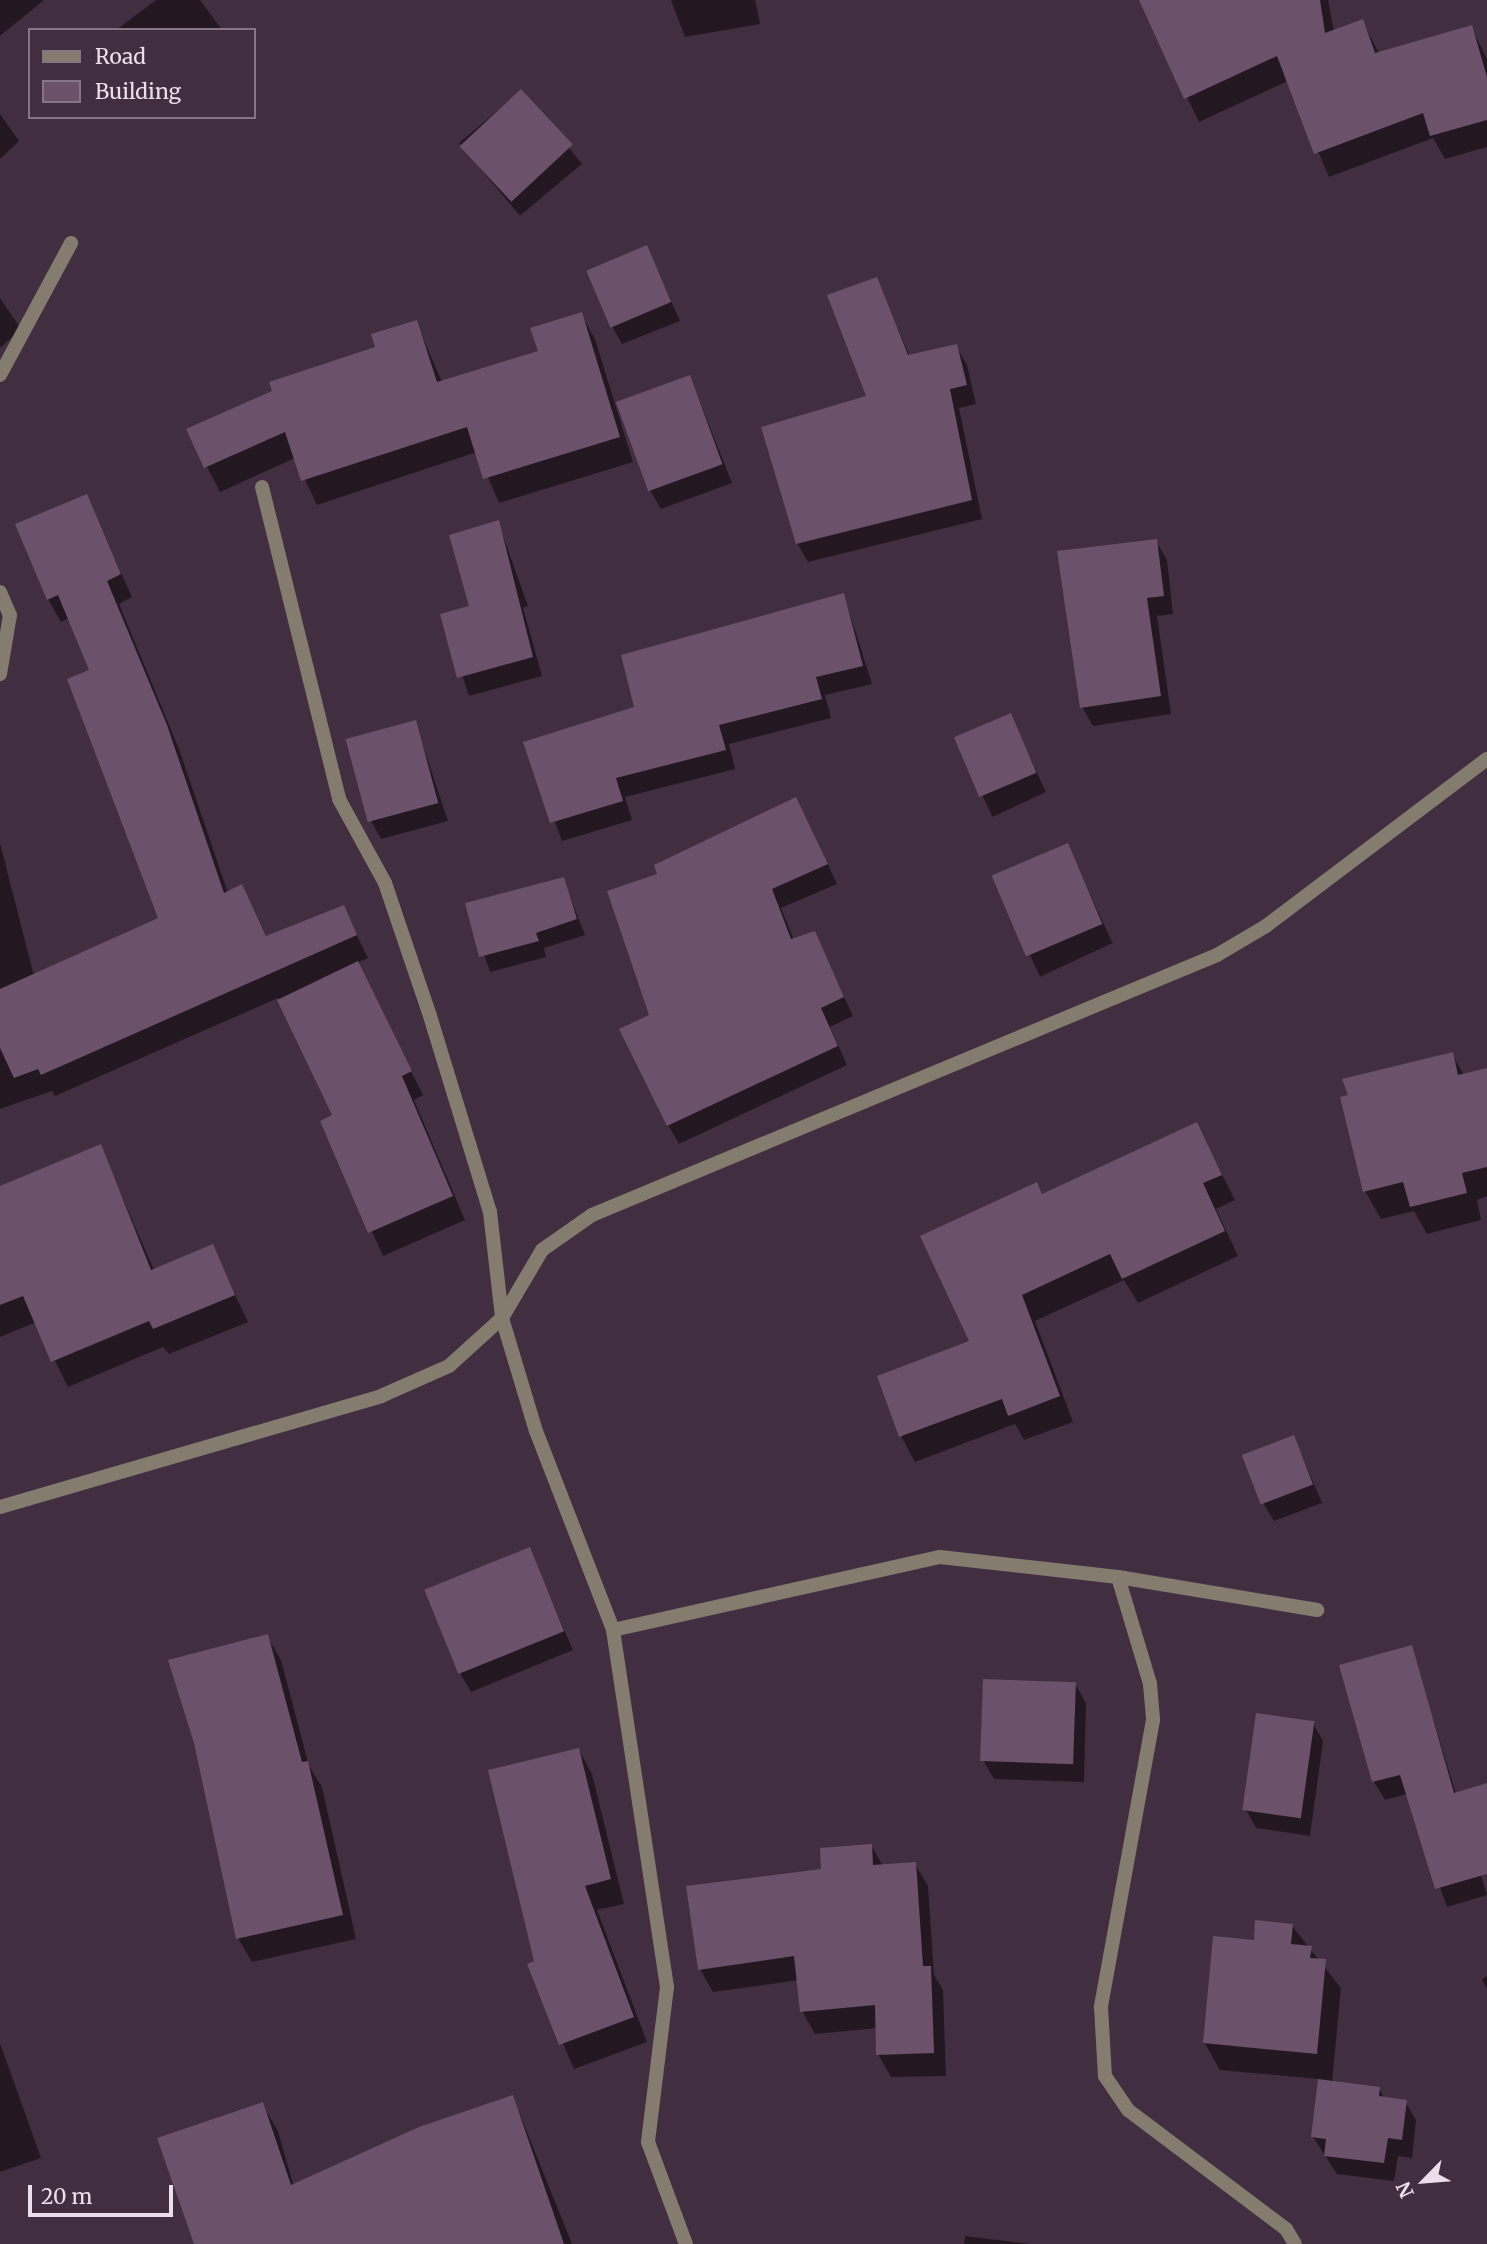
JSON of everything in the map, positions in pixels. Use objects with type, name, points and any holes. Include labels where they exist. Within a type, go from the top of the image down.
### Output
[{"type":"street","points":[[0,375],[71,243]]},
{"type":"street","points":[[262,487],[339,799],[385,883],[490,1212],[502,1318],[536,1431],[613,1630],[667,1987],[648,2143],[686,2244]]},
{"type":"street","points":[[0,592],[10,615],[0,674]]},
{"type":"street","points":[[0,1507],[381,1395],[449,1366],[502,1318],[542,1250],[592,1215],[1217,955],[1277,918],[1487,759]]},
{"type":"street","points":[[613,1630],[940,1557],[1118,1577],[1317,1609]]},
{"type":"street","points":[[1118,1577],[1150,1684],[1153,1720],[1101,2007],[1105,2076],[1128,2110],[1286,2229],[1295,2244]]},
{"type":"building","points":[[1139,0],[1320,0],[1325,33],[1363,19],[1375,53],[1472,25],[1487,77],[1487,120],[1430,136],[1423,113],[1314,154],[1277,56],[1184,99]]},
{"type":"building","points":[[521,89],[573,145],[511,202],[460,146]]},
{"type":"building","points":[[647,245],[671,302],[610,328],[586,271]]},
{"type":"building","points":[[877,277],[908,355],[957,344],[967,385],[950,389],[972,500],[796,544],[761,427],[866,396],[827,295]]},
{"type":"building","points":[[582,312],[620,437],[483,479],[467,427],[301,481],[285,432],[204,468],[186,429],[272,391],[269,382],[375,347],[371,334],[417,320],[437,382],[538,351],[530,328]]},
{"type":"building","points":[[690,375],[722,464],[648,491],[616,402]]},
{"type":"building","points":[[87,494],[121,574],[107,581],[167,725],[224,893],[242,884],[266,936],[344,905],[357,935],[41,1075],[38,1069],[14,1078],[0,1048],[0,989],[158,918],[67,679],[89,670],[58,595],[47,600],[15,524]]},
{"type":"building","points":[[499,520],[533,657],[457,678],[440,614],[469,606],[449,535]]},
{"type":"building","points":[[1157,539],[1164,596],[1147,598],[1161,696],[1080,708],[1057,551]]},
{"type":"building","points":[[844,593],[863,666],[816,677],[822,699],[719,725],[726,750],[616,778],[623,801],[550,823],[523,742],[634,707],[621,655]]},
{"type":"building","points":[[1011,713],[1036,773],[979,797],[954,737]]},
{"type":"building","points":[[416,720],[438,803],[368,822],[345,739]]},
{"type":"building","points":[[796,797],[828,864],[772,889],[791,939],[815,931],[844,997],[821,1008],[838,1046],[667,1126],[619,1029],[649,1015],[607,891],[657,874],[654,865]]},
{"type":"building","points":[[1068,843],[1102,924],[1026,956],[992,875]]},
{"type":"building","points":[[564,877],[577,919],[536,933],[539,941],[479,957],[465,903]]},
{"type":"building","points":[[358,961],[412,1071],[402,1076],[453,1196],[368,1233],[320,1121],[332,1115],[277,1000]]},
{"type":"building","points":[[1453,1052],[1458,1075],[1487,1068],[1487,1167],[1462,1173],[1467,1193],[1410,1207],[1403,1182],[1363,1192],[1340,1097],[1348,1095],[1342,1079]]},
{"type":"building","points":[[1197,1122],[1222,1175],[1203,1183],[1225,1231],[1122,1279],[1110,1254],[1022,1295],[1060,1396],[1008,1416],[1002,1399],[899,1437],[877,1376],[969,1341],[920,1236],[1037,1182],[1042,1194]]},
{"type":"building","points":[[101,1144],[151,1270],[213,1244],[235,1295],[153,1329],[149,1321],[51,1362],[23,1296],[0,1305],[0,1186]]},
{"type":"building","points":[[1294,1435],[1313,1484],[1261,1505],[1242,1455]]},
{"type":"building","points":[[530,1547],[564,1631],[458,1674],[424,1590]]},
{"type":"building","points":[[268,1634],[302,1762],[308,1761],[343,1915],[236,1939],[194,1743],[168,1660]]},
{"type":"building","points":[[1412,1645],[1454,1793],[1487,1783],[1487,1874],[1435,1889],[1400,1775],[1372,1782],[1339,1665]]},
{"type":"building","points":[[983,1679],[1076,1682],[1073,1764],[980,1761]]},
{"type":"building","points":[[1256,1713],[1314,1721],[1301,1818],[1242,1810]]},
{"type":"building","points":[[579,1748],[611,1879],[585,1886],[634,2017],[559,2045],[527,1964],[534,1961],[488,1770]]},
{"type":"building","points":[[872,1844],[873,1865],[916,1862],[923,1966],[931,1966],[934,2053],[876,2055],[875,2005],[800,2012],[794,1956],[698,1970],[686,1886],[821,1869],[820,1848]]},
{"type":"building","points":[[1255,1920],[1293,1924],[1291,1944],[1312,1946],[1310,1958],[1326,1959],[1317,2054],[1203,2043],[1213,1936],[1254,1940]]},
{"type":"building","points":[[1318,2079],[1380,2087],[1379,2096],[1407,2100],[1402,2140],[1388,2138],[1384,2163],[1324,2156],[1326,2139],[1311,2137]]},
{"type":"building","points":[[513,2095],[564,2244],[194,2244],[157,2138],[263,2102],[291,2185],[419,2127]]}]
